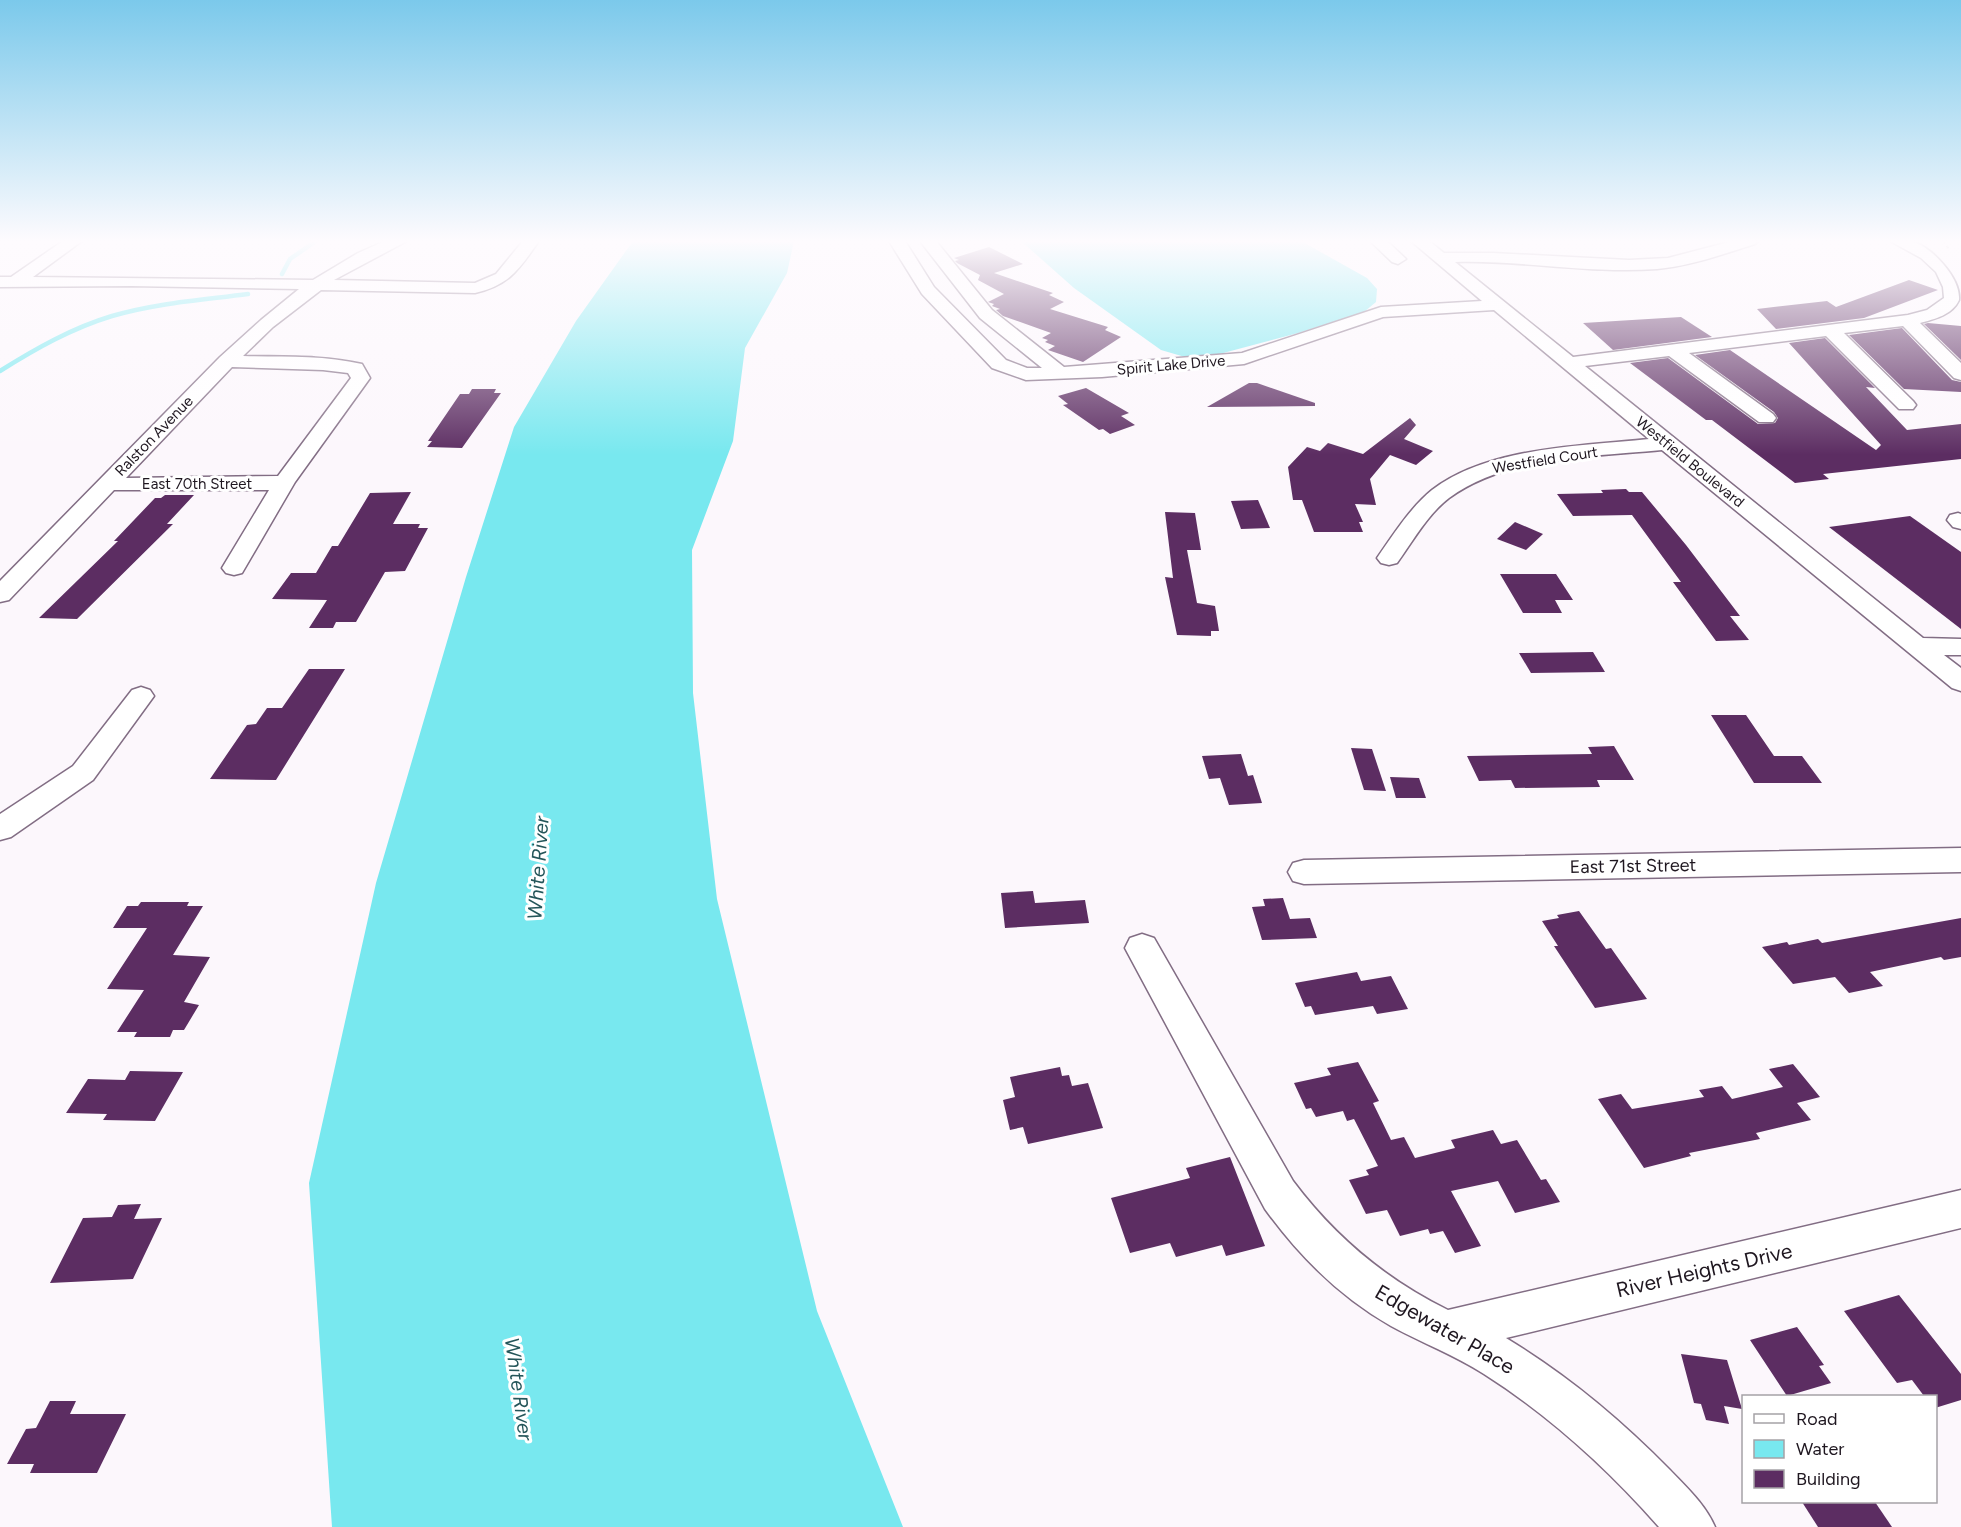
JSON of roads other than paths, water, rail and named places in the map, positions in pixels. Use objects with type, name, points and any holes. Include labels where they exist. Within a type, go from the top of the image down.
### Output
[{"type":"street","name":"Ralston Avenue","points":[[0,595],[227,361],[283,312]]},
{"type":"street","name":"Spirit Lake Drive","points":[[949,312],[996,362],[1008,369],[1026,374],[1155,367],[1244,358],[1381,312]]},
{"type":"street","points":[[985,312],[1060,373]]},
{"type":"street","name":"Westfield Boulevard","points":[[1506,312],[1961,682]]},
{"type":"street","points":[[1568,363],[1907,320],[1934,312]]},
{"type":"street","points":[[1907,320],[1961,374]]},
{"type":"street","points":[[1830,330],[1906,405]]},
{"type":"street","points":[[1673,350],[1766,418]]},
{"type":"street","points":[[227,361],[322,364],[355,368],[361,378],[285,481],[234,568]]},
{"type":"street","name":"Westfield Court","points":[[1389,558],[1416,520],[1442,494],[1486,469],[1538,458],[1666,443]]},
{"type":"street","name":"East 70th Street","points":[[108,484],[266,484],[285,481]]},
{"type":"street","points":[[1916,645],[1961,646]]},
{"type":"street","points":[[0,829],[83,772],[141,696]]},
{"type":"street","name":"East 71st Street","points":[[1304,872],[1961,860]]},
{"type":"street","name":"Edgewater Place","points":[[1142,948],[1242,1130],[1292,1213],[1345,1269],[1394,1304],[1497,1357],[1572,1409],[1627,1457],[1663,1493],[1691,1527]]},
{"type":"street","name":"River Heights Drive","points":[[1447,1331],[1961,1209]]},
{"type":"water","name":"White River","points":[[582,312],[765,312],[745,348],[733,441],[692,550],[693,693],[717,899],[817,1311],[903,1527],[332,1527],[309,1183],[376,883],[466,577],[514,427]]},
{"type":"water","points":[[1108,312],[1363,312],[1298,333],[1212,356],[1185,357],[1161,350]]},
{"type":"waterway","points":[[0,371],[54,340],[112,316],[128,312]]}]
